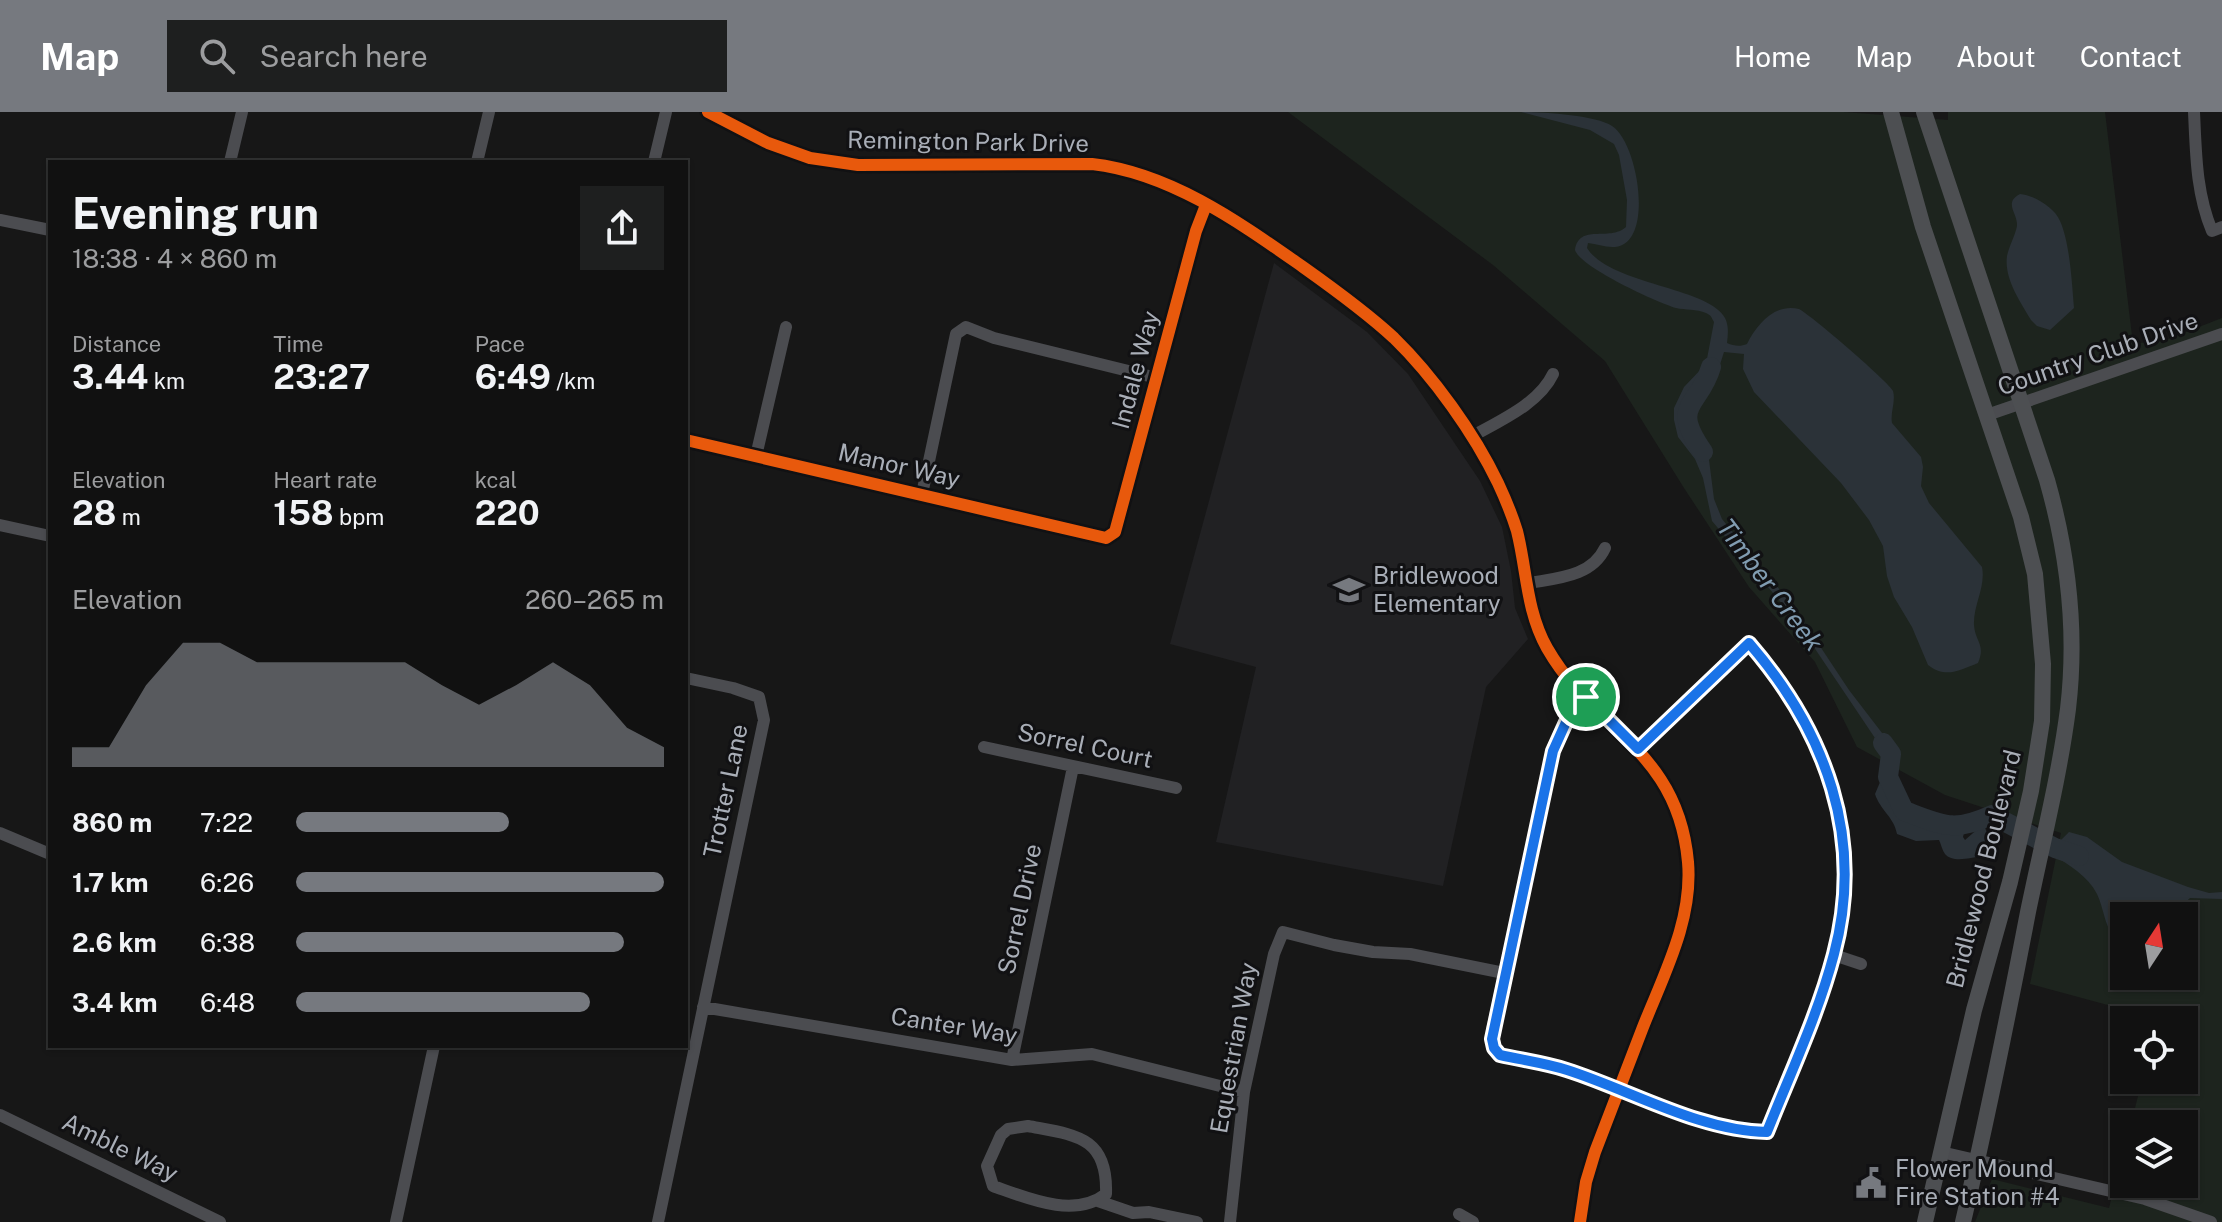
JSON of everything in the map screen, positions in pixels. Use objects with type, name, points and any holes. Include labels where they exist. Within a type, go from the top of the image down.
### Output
[{"type":"main road","name":"Bridlewood Boulevard","points":[[1891,112],[1923,227],[2029,547],[2039,608],[2043,705],[2031,791],[2015,863],[1983,973],[1925,1222]]},
{"type":"main road","name":"Bridlewood Boulevard","points":[[1924,112],[2022,402],[2059,528],[2070,613],[2068,706],[2053,798],[1963,1222]]},
{"type":"street","points":[[230,160],[242,112]]},
{"type":"street","points":[[477,160],[489,112]]},
{"type":"street","points":[[654,160],[666,112]]},
{"type":"street","name":"Remington Park Drive","points":[[708,112],[768,143],[810,158],[858,165],[1058,163],[1108,166],[1172,187],[1271,244],[1344,296],[1393,337],[1431,380],[1471,437],[1498,483],[1517,532],[1534,621],[1547,648],[1563,671],[1638,749],[1665,783],[1676,809],[1686,848],[1686,907],[1674,951],[1586,1182],[1580,1222]]},
{"type":"street","points":[[2194,112],[2196,167],[2204,212],[2217,229]]},
{"type":"street","name":"Indale Way","points":[[1101,537],[1106,538],[1115,532],[1196,231],[1206,205]]},
{"type":"street","points":[[0,220],[48,230]]},
{"type":"street","points":[[756,456],[786,327]]},
{"type":"street","points":[[922,494],[956,334],[963,328],[1157,378]]},
{"type":"street","name":"Country Club Drive","points":[[1987,415],[2222,334]]},
{"type":"street","points":[[1471,437],[1528,402],[1547,387],[1553,374]]},
{"type":"street","name":"Manor Way","points":[[688,440],[1101,537]]},
{"type":"street","points":[[0,525],[48,536]]},
{"type":"street","points":[[1525,584],[1591,568],[1605,548]]},
{"type":"street","points":[[1586,697],[1567,720],[1555,742],[1492,1030],[1494,1048],[1500,1055],[1564,1069],[1706,1121],[1747,1132],[1767,1132],[1824,987],[1841,927],[1845,872],[1843,841],[1831,781],[1805,721],[1768,665],[1749,643],[1638,749]]},
{"type":"street","name":"Trotter Lane","points":[[658,1222],[764,720],[759,697],[688,679]]},
{"type":"street","name":"Sorrel Court","points":[[984,747],[1176,788]]},
{"type":"street","name":"Sorrel Drive","points":[[1012,1060],[1073,767]]},
{"type":"street","points":[[0,833],[48,853]]},
{"type":"street","name":"Equestrian Way","points":[[1230,1222],[1244,1092],[1274,954],[1283,932],[1373,952],[1410,954],[1504,973]]},
{"type":"street","points":[[1834,955],[1861,964]]},
{"type":"street","name":"Canter Way","points":[[703,1007],[1012,1060],[1092,1054],[1244,1092]]},
{"type":"street","points":[[396,1222],[434,1048]]},
{"type":"street","name":"Amble Way","points":[[0,1115],[220,1222]]},
{"type":"street","points":[[1098,1201],[1106,1194],[1107,1171],[1097,1152],[1080,1136],[1028,1126],[1008,1129],[1001,1135],[987,1166],[993,1186],[1030,1200],[1072,1207],[1098,1201],[1133,1213],[1149,1212],[1197,1222]]},
{"type":"street","points":[[1941,1152],[2145,1199],[2211,1222]]},
{"type":"street","points":[[1459,1214],[1473,1222]]},
{"type":"shaded area","points":[[1288,112],[1844,112],[1948,120],[1948,112],[2105,112],[2133,344],[2168,339],[2222,318],[2222,1222],[1975,1222],[1992,1179],[2109,1208],[2112,1198],[2198,1198],[2198,1110],[2134,1110],[2138,1094],[2198,1094],[2198,1006],[2111,1006],[2030,984],[2061,833],[1945,795],[1857,747],[1815,662],[1749,587],[1605,361],[1493,265]]},
{"type":"shaded area","name":"Bridlewood Elementary","points":[[1274,263],[1367,332],[1408,374],[1480,481],[1502,527],[1515,608],[1528,639],[1486,687],[1443,886],[1216,842],[1256,667],[1170,644]]},
{"type":"water","points":[[1521,112],[1568,115],[1604,122],[1621,135],[1628,148],[1638,184],[1637,220],[1633,235],[1620,246],[1588,243],[1587,248],[1599,260],[1616,270],[1700,299],[1715,308],[1725,318],[1727,343],[1732,345],[1747,344],[1756,329],[1775,312],[1799,309],[1849,349],[1893,391],[1892,423],[1921,457],[1921,486],[1929,503],[1982,567],[1974,625],[1981,647],[1980,657],[1978,663],[1953,672],[1941,672],[1928,665],[1912,627],[1894,597],[1887,576],[1883,546],[1869,520],[1841,483],[1754,392],[1743,369],[1744,354],[1724,352],[1715,380],[1690,396],[1685,412],[1688,427],[1708,452],[1714,499],[1722,519],[1794,607],[1849,690],[1892,746],[1888,777],[1915,807],[1924,827],[1940,826],[1942,819],[1957,820],[1966,824],[1965,840],[1980,827],[1985,828],[1989,837],[1981,856],[1962,859],[1948,857],[1939,840],[1916,841],[1897,834],[1875,794],[1886,768],[1886,751],[1795,619],[1712,521],[1703,478],[1695,459],[1678,437],[1674,408],[1684,387],[1706,364],[1714,322],[1706,313],[1676,308],[1620,283],[1590,265],[1575,250],[1582,237],[1611,233],[1626,227],[1627,200],[1614,144],[1590,130]]},
{"type":"water","points":[[2020,194],[2054,211],[2066,240],[2074,308],[2050,330],[2037,326],[2031,320],[2008,273],[2007,256],[2017,226],[2012,201]]},
{"type":"water","points":[[2069,832],[2087,837],[2122,862],[2188,887],[2209,893],[2222,892],[2222,899],[2110,902],[2110,930],[2089,882],[2053,855],[2056,841]]},
{"type":"waterway","name":"Timber Creek","points":[[1703,452],[1693,436],[1687,414],[1711,367]]},
{"type":"waterway","name":"Timber Creek","points":[[1883,743],[1891,754],[1888,777],[1904,811],[1948,825],[1967,824],[1992,815],[2055,848],[2079,856]]},
{"type":"cycle path","points":[[708,112],[768,143],[810,158],[858,165],[1092,164],[1149,178],[1204,202],[1279,250],[1394,338],[1438,387],[1477,445],[1506,501],[1517,531],[1535,619],[1547,648],[1566,677],[1652,767],[1668,793],[1681,824],[1688,862],[1686,905],[1681,926],[1668,967],[1595,1152],[1586,1182],[1580,1222]]},
{"type":"cycle path","points":[[688,440],[1106,538],[1115,532],[1196,231],[1206,205]]},
{"type":"place","name":"Bridlewood Elementary","points":[[1349,590]]},
{"type":"place","name":"Flower Mound Fire Station #4","points":[[1871,1183]]},
{"type":"route","points":[[1749,643],[1787,692],[1820,751],[1831,781],[1843,841],[1845,872],[1841,927],[1824,987],[1767,1132],[1747,1132],[1706,1121],[1564,1069],[1500,1055],[1494,1048],[1492,1030],[1555,742],[1567,720],[1586,697],[1638,749],[1749,643]]}]
